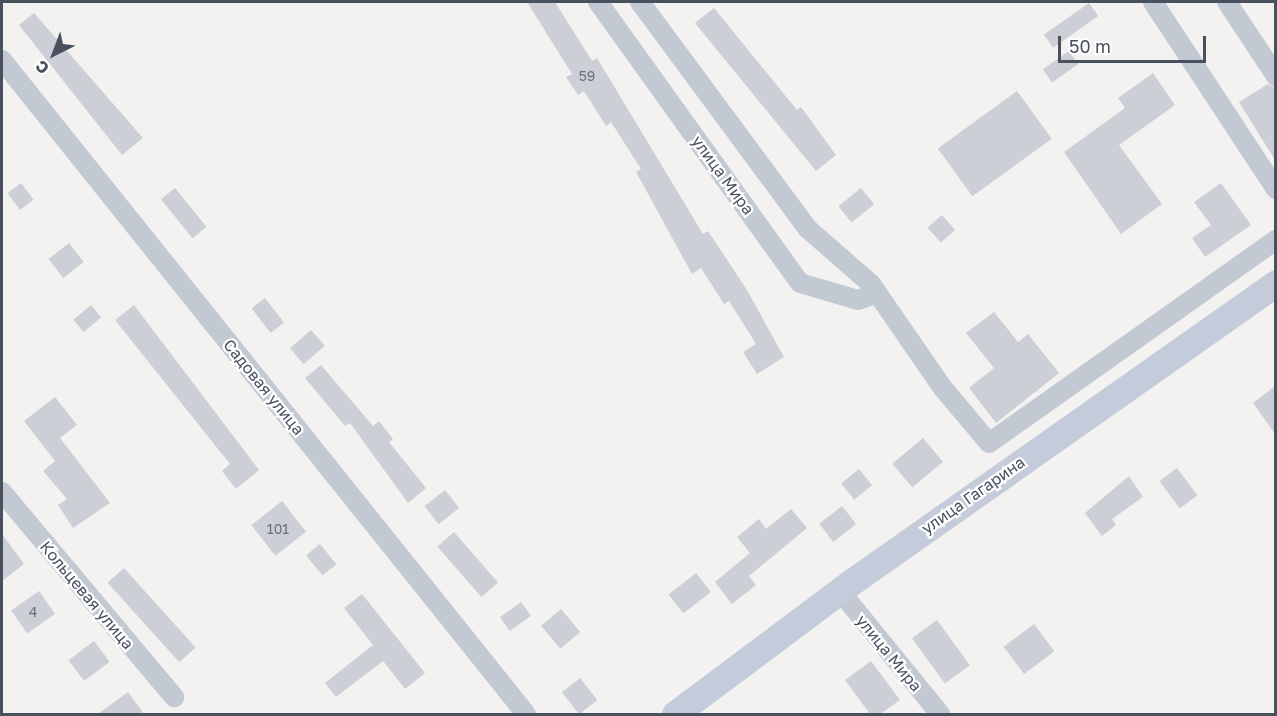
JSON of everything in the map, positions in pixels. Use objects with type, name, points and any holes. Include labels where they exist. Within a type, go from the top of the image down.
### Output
[{"type":"main road","name":"улица Гагарина","points":[[675,714],[840,591],[1275,283]]},
{"type":"street","name":"улица Мира","points":[[598,2],[800,283],[858,300],[877,293]]},
{"type":"street","points":[[640,2],[808,229],[877,293],[942,387],[989,443],[1275,240]]},
{"type":"street","points":[[1153,2],[1275,189]]},
{"type":"street","points":[[1227,2],[1275,76]]},
{"type":"street","name":"Садовая улица","points":[[2,60],[526,714]]},
{"type":"street","name":"Кольцевая улица","points":[[2,492],[174,696]]},
{"type":"street","name":"улица Мира","points":[[840,591],[940,714]]},
{"type":"building","points":[[527,2],[555,2],[592,61],[597,58],[703,234],[708,231],[747,290],[784,357],[757,374],[743,352],[756,344],[729,301],[724,304],[701,268],[692,274],[636,172],[641,169],[611,122],[606,126],[584,91],[578,95],[566,77],[572,74]]},
{"type":"building","points":[[1089,3],[1098,16],[1053,48],[1044,35]]},
{"type":"building","points":[[714,8],[797,110],[801,107],[836,155],[816,171],[695,23]]},
{"type":"building","points":[[34,13],[143,138],[122,155],[19,25]]},
{"type":"building","points":[[1069,51],[1078,64],[1052,82],[1043,69]]},
{"type":"building","points":[[1153,73],[1175,105],[1119,145],[1162,204],[1121,234],[1064,152],[1125,108],[1118,98]]},
{"type":"building","points":[[1268,84],[1275,88],[1275,160],[1239,102]]},
{"type":"building","points":[[1017,91],[1052,139],[972,196],[938,149]]},
{"type":"building","points":[[21,183],[34,200],[20,210],[7,193]]},
{"type":"building","points":[[1221,183],[1251,225],[1205,257],[1192,238],[1211,225],[1194,202]]},
{"type":"building","points":[[175,188],[206,227],[192,238],[161,199]]},
{"type":"building","points":[[861,188],[874,204],[852,223],[838,206]]},
{"type":"building","points":[[942,215],[955,230],[941,243],[928,227]]},
{"type":"building","points":[[69,243],[84,262],[63,278],[49,259]]},
{"type":"building","points":[[265,298],[284,322],[271,333],[252,308]]},
{"type":"building","points":[[91,305],[101,317],[84,332],[73,320]]},
{"type":"building","points":[[134,305],[259,470],[236,489],[222,471],[230,464],[115,320]]},
{"type":"building","points":[[994,312],[1018,342],[1028,334],[1059,373],[996,423],[969,388],[994,368],[966,333]]},
{"type":"building","points":[[311,330],[325,346],[304,364],[290,348]]},
{"type":"building","points":[[321,365],[373,426],[379,421],[393,439],[389,442],[426,488],[408,503],[350,423],[345,426],[305,378]]},
{"type":"building","points":[[1275,386],[1275,434],[1253,403]]},
{"type":"building","points":[[55,397],[77,425],[60,438],[110,503],[73,528],[58,505],[67,499],[43,471],[55,461],[24,421]]},
{"type":"building","points":[[923,438],[943,462],[912,487],[892,464]]},
{"type":"building","points":[[1177,468],[1197,495],[1180,508],[1159,481]]},
{"type":"building","points":[[859,469],[872,485],[854,500],[841,483]]},
{"type":"building","points":[[1129,476],[1143,497],[1112,519],[1116,525],[1102,536],[1085,513]]},
{"type":"building","points":[[445,490],[459,508],[439,524],[425,506]]},
{"type":"building","points":[[282,501],[306,532],[275,556],[251,525]]},
{"type":"building","points":[[842,506],[856,524],[833,542],[819,524]]},
{"type":"building","points":[[791,509],[807,528],[749,576],[756,585],[732,604],[715,582],[750,553],[737,537],[759,519],[766,529]]},
{"type":"building","points":[[454,532],[498,583],[481,597],[437,546]]},
{"type":"building","points":[[2,534],[24,564],[2,581]]},
{"type":"building","points":[[320,544],[336,564],[322,576],[306,555]]},
{"type":"building","points":[[124,568],[196,648],[179,662],[108,583]]},
{"type":"building","points":[[696,573],[711,592],[683,613],[668,595]]},
{"type":"building","points":[[39,591],[55,614],[27,633],[11,611]]},
{"type":"building","points":[[362,594],[425,673],[405,689],[383,661],[336,697],[325,683],[373,645],[344,608]]},
{"type":"building","points":[[521,602],[531,616],[510,631],[500,617]]},
{"type":"building","points":[[561,609],[580,632],[560,649],[541,626]]},
{"type":"building","points":[[937,620],[970,665],[945,684],[912,638]]},
{"type":"building","points":[[1034,624],[1054,651],[1024,674],[1004,647]]},
{"type":"building","points":[[94,641],[110,662],[84,681],[68,660]]},
{"type":"building","points":[[871,661],[900,700],[880,714],[870,714],[845,680]]},
{"type":"building","points":[[580,678],[597,700],[579,714],[562,692]]},
{"type":"building","points":[[128,692],[144,714],[98,714]]}]
